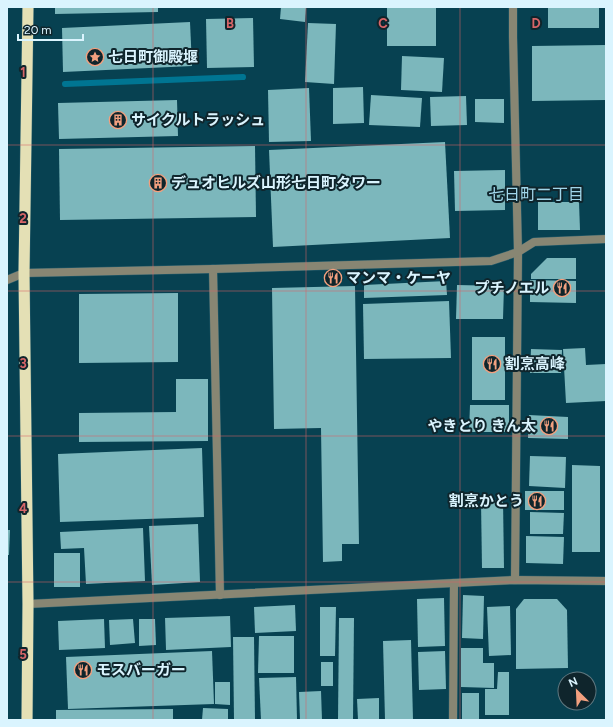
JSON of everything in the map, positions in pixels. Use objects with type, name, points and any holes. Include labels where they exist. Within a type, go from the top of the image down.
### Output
[{"type":"highway","points":[[27,720],[28,604],[24,273],[28,7]]},
{"type":"street","points":[[514,7],[513,36],[518,252],[514,580]]},
{"type":"street","points":[[7,280],[24,273],[492,261],[518,252],[534,242],[606,239]]},
{"type":"street","points":[[213,269],[220,595]]},
{"type":"street","points":[[28,604],[514,580],[606,581]]},
{"type":"street","points":[[453,720],[454,583]]},
{"type":"building","points":[[55,7],[158,7],[158,12],[55,14]]},
{"type":"building","points":[[281,7],[306,7],[305,22],[280,19]]},
{"type":"building","points":[[387,7],[436,7],[436,46],[387,46]]},
{"type":"building","points":[[548,7],[599,7],[599,28],[548,28]]},
{"type":"building","points":[[253,18],[254,67],[207,68],[206,19]]},
{"type":"building","points":[[190,22],[192,66],[63,72],[62,28]]},
{"type":"building","points":[[308,23],[336,24],[334,84],[305,82]]},
{"type":"building","points":[[606,45],[606,100],[532,101],[532,46]]},
{"type":"building","points":[[402,56],[444,58],[442,92],[401,90]]},
{"type":"building","points":[[363,87],[364,123],[333,124],[333,88]]},
{"type":"building","points":[[309,88],[311,141],[269,142],[268,90]]},
{"type":"building","points":[[371,95],[422,98],[420,127],[369,125]]},
{"type":"building","points":[[466,96],[467,125],[431,126],[430,97]]},
{"type":"building","points":[[475,99],[504,99],[504,123],[475,122]]},
{"type":"building","name":"サイクルトラッシュ","points":[[177,100],[178,136],[59,139],[58,103]]},
{"type":"building","points":[[445,142],[450,238],[273,247],[269,150]]},
{"type":"building","name":"デュオヒルズ山形七日町タワー","points":[[255,146],[256,217],[60,220],[59,149]]},
{"type":"building","points":[[505,170],[505,210],[455,211],[454,171]]},
{"type":"building","points":[[538,202],[579,202],[580,230],[538,230]]},
{"type":"building","points":[[547,258],[576,258],[576,279],[531,279],[531,274]]},
{"type":"building","points":[[530,280],[576,281],[576,303],[530,302]]},
{"type":"building","points":[[446,281],[447,295],[364,298],[364,285]]},
{"type":"building","points":[[457,285],[504,286],[503,319],[456,319]]},
{"type":"building","points":[[355,286],[359,544],[342,544],[342,561],[323,562],[321,428],[274,429],[272,288]]},
{"type":"building","points":[[178,293],[178,362],[79,363],[79,294]]},
{"type":"building","points":[[449,301],[451,358],[364,359],[363,304]]},
{"type":"building","points":[[472,337],[505,337],[505,400],[472,400]]},
{"type":"building","points":[[585,348],[586,365],[606,364],[606,401],[566,403],[563,349]]},
{"type":"building","points":[[531,349],[562,350],[561,373],[530,373]]},
{"type":"building","points":[[176,379],[208,379],[208,441],[79,442],[79,413],[176,412]]},
{"type":"building","points":[[470,405],[509,405],[509,432],[469,432]]},
{"type":"building","points":[[529,415],[568,417],[568,439],[528,438]]},
{"type":"building","points":[[202,448],[204,517],[60,522],[58,454]]},
{"type":"building","points":[[530,456],[566,457],[565,488],[529,486]]},
{"type":"building","points":[[572,465],[600,466],[600,552],[572,552]]},
{"type":"building","points":[[525,491],[564,491],[564,510],[525,510]]},
{"type":"building","points":[[503,500],[504,568],[482,568],[481,501]]},
{"type":"building","points":[[530,512],[564,513],[563,534],[530,534]]},
{"type":"building","points":[[198,524],[200,582],[152,585],[149,526]]},
{"type":"building","points":[[143,528],[145,581],[86,584],[84,548],[61,549],[60,532]]},
{"type":"building","points":[[7,530],[10,530],[9,555],[7,555]]},
{"type":"building","points":[[526,536],[564,537],[563,564],[526,563]]},
{"type":"building","points":[[54,553],[80,553],[80,587],[54,587]]},
{"type":"building","points":[[463,595],[484,596],[483,639],[462,638]]},
{"type":"building","points":[[444,598],[445,646],[418,647],[417,599]]},
{"type":"building","points":[[524,599],[557,599],[567,610],[568,668],[516,669],[516,609]]},
{"type":"building","points":[[295,605],[296,631],[255,633],[254,607]]},
{"type":"building","points":[[510,606],[511,655],[489,656],[487,607]]},
{"type":"building","points":[[320,607],[336,607],[335,656],[320,656]]},
{"type":"building","points":[[230,616],[231,647],[166,650],[165,618]]},
{"type":"building","points":[[339,618],[354,618],[353,720],[338,720]]},
{"type":"building","points":[[104,619],[105,648],[59,650],[58,621]]},
{"type":"building","points":[[133,619],[135,643],[110,645],[109,620]]},
{"type":"building","points":[[139,619],[155,619],[156,645],[139,646]]},
{"type":"building","points":[[259,636],[294,636],[294,673],[258,673]]},
{"type":"building","points":[[233,637],[254,637],[255,720],[234,720]]},
{"type":"building","points":[[411,640],[413,720],[385,720],[383,641]]},
{"type":"building","points":[[461,648],[483,648],[483,663],[494,663],[494,688],[461,687]]},
{"type":"building","points":[[212,651],[214,704],[68,709],[66,657]]},
{"type":"building","points":[[445,651],[446,689],[419,690],[418,652]]},
{"type":"building","points":[[321,662],[333,662],[333,686],[321,686]]},
{"type":"building","points":[[498,672],[509,672],[509,715],[485,715],[485,689],[497,689]]},
{"type":"building","points":[[296,677],[297,720],[261,720],[259,678]]},
{"type":"building","points":[[215,682],[230,682],[230,705],[215,704]]},
{"type":"building","points":[[321,691],[322,720],[300,720],[299,692]]},
{"type":"building","points":[[462,693],[479,693],[479,720],[462,720]]},
{"type":"building","points":[[379,698],[379,720],[358,720],[357,699]]},
{"type":"building","points":[[203,708],[228,709],[228,720],[202,720]]},
{"type":"building","points":[[173,709],[173,720],[56,720],[56,710]]},
{"type":"waterway","points":[[65,84],[243,77]]},
{"type":"place","name":"七日町御殿堰","points":[[95,57]]},
{"type":"place","name":"サイクルトラッシュ","points":[[118,120]]},
{"type":"place","name":"デュオヒルズ山形七日町タワー","points":[[158,183]]},
{"type":"place","name":"マンマ・ケーヤ","points":[[333,278]]},
{"type":"place","name":"プチノエル","points":[[562,288]]},
{"type":"place","name":"割烹高峰","points":[[492,364]]},
{"type":"place","name":"やきとり きん太","points":[[549,426]]},
{"type":"place","name":"割烹かとう","points":[[537,501]]},
{"type":"place","name":"モスバーガー","points":[[83,670]]},
{"type":"district","name":"七日町二丁目","points":[[536,194]]}]
